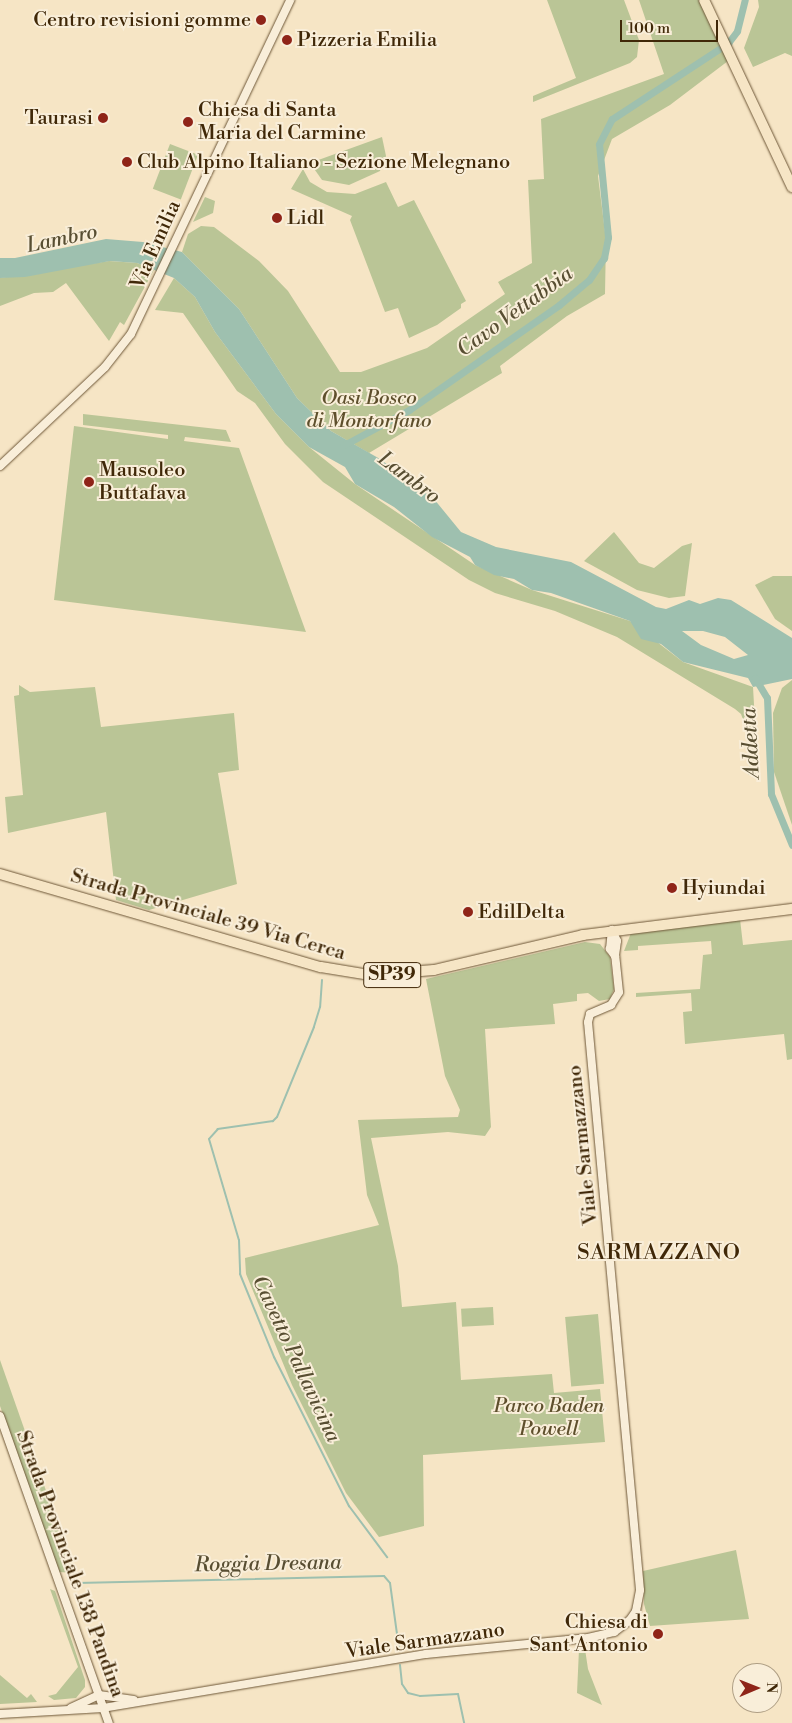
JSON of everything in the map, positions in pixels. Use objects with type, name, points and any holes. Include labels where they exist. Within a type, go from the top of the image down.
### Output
[{"type":"main road","points":[[704,0],[792,187]]},
{"type":"main road","name":"Strada Provinciale 39 Via Cerca","points":[[0,874],[351,974],[396,975],[434,970],[612,930],[792,908]]},
{"type":"street","name":"Via Emilia","points":[[0,466],[113,359],[131,334],[290,0]]},
{"type":"street","name":"Viale Sarmazzano","points":[[136,1701],[195,1694],[426,1654],[604,1636],[622,1626],[636,1611],[639,1576],[588,1022],[590,1014],[611,1005],[618,997],[615,956],[618,940],[612,930]]},
{"type":"street","name":"Strada Provinciale 138 Pandina","points":[[0,1416],[109,1723]]},
{"type":"street","points":[[68,1709],[99,1695],[136,1701]]},
{"type":"street","points":[[0,1714],[103,1708],[136,1701]]},
{"type":"green space","points":[[547,0],[624,0],[639,40],[637,57],[630,63],[533,102],[533,96],[576,78]]},
{"type":"green space","name":"Oasi Bosco di Montorfano","points":[[639,0],[704,0],[728,61],[670,105],[612,139],[598,176],[606,240],[605,294],[567,316],[500,366],[502,373],[369,453],[331,431],[297,398],[239,309],[182,252],[188,234],[201,226],[214,227],[259,261],[288,291],[340,372],[361,372],[427,348],[505,294],[498,282],[532,263],[528,180],[544,179],[541,119],[664,74]]},
{"type":"green space","points":[[758,0],[792,0],[792,56],[785,53],[753,67],[744,48],[759,7]]},
{"type":"green space","points":[[382,137],[386,156],[380,171],[349,185],[322,180],[310,163]]},
{"type":"green space","points":[[170,144],[198,155],[181,200],[153,189]]},
{"type":"green space","points":[[303,169],[310,182],[327,192],[355,194],[386,182],[398,207],[414,200],[466,301],[461,304],[461,308],[437,325],[409,338],[398,308],[385,312],[350,220],[352,216],[291,189]]},
{"type":"green space","points":[[205,197],[215,201],[213,213],[193,222]]},
{"type":"green space","points":[[109,261],[137,263],[154,270],[124,325],[120,322],[109,341],[66,283],[53,292],[34,293],[0,306],[0,278]]},
{"type":"green space","points":[[174,278],[195,297],[215,332],[276,414],[309,447],[355,484],[475,565],[532,590],[630,621],[683,662],[753,687],[758,774],[748,775],[750,758],[748,733],[741,714],[735,709],[617,637],[555,611],[495,593],[469,580],[323,482],[285,444],[255,403],[237,391],[183,313],[155,310]]},
{"type":"green space","points":[[83,414],[226,430],[231,442],[185,437],[184,441],[239,448],[306,632],[54,600],[74,426],[168,439],[168,435],[83,425]]},
{"type":"green space","points":[[614,532],[639,563],[654,568],[682,546],[692,543],[685,596],[669,598],[637,590],[584,561]]},
{"type":"green space","points":[[773,576],[792,576],[792,631],[775,619],[755,585]]},
{"type":"green space","points":[[792,680],[792,825],[774,772],[773,713],[782,688]]},
{"type":"green space","points":[[19,685],[30,692],[95,687],[101,727],[234,713],[239,770],[218,773],[237,884],[149,910],[116,900],[106,812],[8,833],[5,797],[23,795],[14,696],[19,695]]},
{"type":"green space","points":[[740,919],[743,945],[792,940],[792,1059],[787,1060],[784,1034],[685,1044],[683,1012],[692,1011],[691,993],[636,997],[636,993],[700,989],[703,955],[712,954],[711,941],[638,946],[638,950],[624,951],[631,933]]},
{"type":"green space","name":"Parco Baden Powell","points":[[585,942],[600,944],[610,957],[614,989],[610,999],[599,1001],[588,993],[577,994],[577,1001],[553,1004],[555,1024],[485,1029],[491,1127],[485,1136],[448,1132],[371,1138],[398,1266],[402,1307],[456,1302],[461,1380],[552,1374],[554,1393],[600,1389],[605,1442],[423,1455],[424,1526],[379,1537],[346,1493],[292,1385],[246,1274],[245,1258],[379,1225],[367,1195],[358,1120],[458,1117],[460,1110],[445,1076],[426,979]]},
{"type":"green space","points":[[493,1307],[494,1325],[462,1327],[461,1309]]},
{"type":"green space","points":[[598,1314],[604,1384],[571,1387],[565,1317]]},
{"type":"green space","points":[[0,1360],[75,1573],[59,1572],[0,1406]]},
{"type":"green space","points":[[736,1550],[749,1619],[650,1626],[644,1604],[643,1571]]},
{"type":"green space","points":[[50,1589],[55,1591],[85,1680],[85,1687],[76,1698],[54,1700],[48,1696],[56,1694],[78,1667]]},
{"type":"green space","points":[[579,1649],[585,1649],[588,1669],[602,1705],[577,1693]]},
{"type":"green space","points":[[0,1675],[27,1698],[31,1694],[37,1702],[0,1704]]},
{"type":"shaded area","points":[[106,239],[143,242],[182,252],[239,309],[297,398],[331,431],[380,459],[434,499],[461,532],[496,547],[571,562],[656,607],[666,609],[689,600],[700,604],[718,598],[731,600],[792,638],[792,679],[753,687],[748,678],[683,662],[661,644],[641,639],[630,621],[551,593],[532,590],[514,579],[494,575],[475,565],[470,557],[432,537],[394,507],[355,484],[345,467],[309,447],[276,414],[215,332],[195,297],[174,278],[137,263],[110,261],[25,277],[0,278],[0,258],[15,258]],"holes":[[[682,631],[703,631],[725,637],[748,655],[734,659],[701,645]]]},
{"type":"waterway","name":"Cavo Vettabbia","points":[[344,445],[409,410],[559,305],[589,280],[604,258],[608,237],[599,144],[612,119],[728,43],[737,31],[745,0]]},
{"type":"waterway","name":"Addetta","points":[[755,678],[767,698],[771,794],[792,845]]},
{"type":"waterway","name":"Cavetto Pallavicina","points":[[322,980],[320,1007],[314,1027],[277,1117],[273,1121],[218,1129],[209,1139],[239,1240],[240,1274],[274,1357],[349,1506],[387,1557]]},
{"type":"waterway","name":"Roggia Dresana","points":[[77,1583],[384,1576],[390,1583],[399,1649]]},
{"type":"waterway","name":"Roggia Dresana","points":[[400,1665],[402,1684],[408,1693],[420,1696],[458,1694],[464,1723]]},
{"type":"place","name":"Centro revisioni gomme","points":[[261,20]]},
{"type":"place","name":"Pizzeria Emilia","points":[[287,40]]},
{"type":"place","name":"Taurasi","points":[[103,118]]},
{"type":"place","name":"Chiesa di Santa Maria del Carmine","points":[[188,122]]},
{"type":"place","name":"Club Alpino Italiano - Sezione Melegnano","points":[[127,162]]},
{"type":"place","name":"Lidl","points":[[277,218]]},
{"type":"place","name":"Mausoleo Buttafava","points":[[89,482]]},
{"type":"place","name":"Hyiundai","points":[[672,888]]},
{"type":"place","name":"EdilDelta","points":[[468,912]]},
{"type":"place","name":"Chiesa di Sant'Antonio","points":[[658,1634]]},
{"type":"district","name":"SARMAZZANO","points":[[659,1253]]},
{"type":"water label","name":"Lambro","points":[[62,239]]},
{"type":"water label","name":"Lambro","points":[[409,478]]}]
